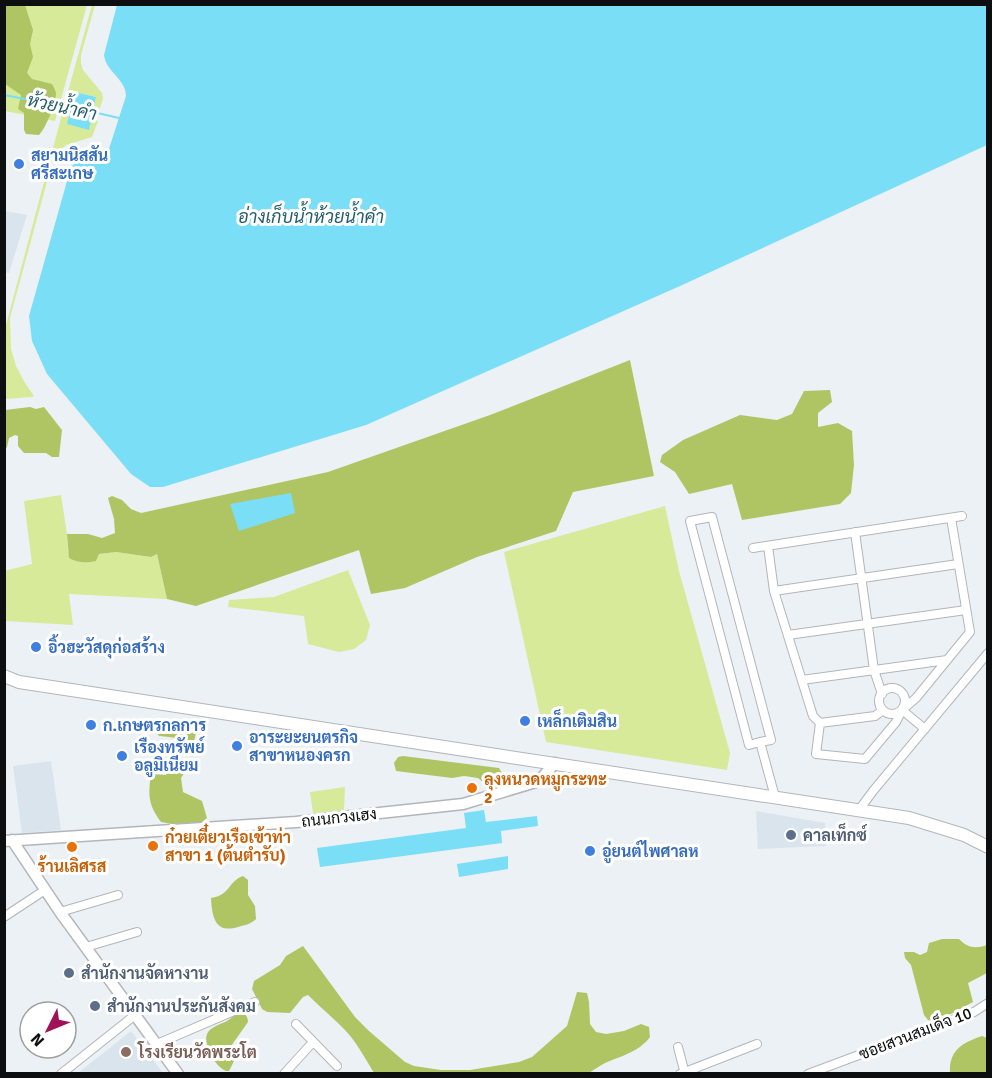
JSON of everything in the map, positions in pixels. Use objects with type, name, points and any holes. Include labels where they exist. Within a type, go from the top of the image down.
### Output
[{"type":"main road","points":[[4,676],[19,682],[909,818],[964,835],[987,847]]},
{"type":"main road","points":[[4,684],[19,682]]},
{"type":"street","points":[[753,548],[962,516]]},
{"type":"street","points":[[712,517],[771,740],[760,742],[749,745],[690,521],[712,517]]},
{"type":"street","points":[[855,532],[874,670],[882,694],[880,703],[883,710],[892,714],[898,713],[916,698],[970,632],[951,518]]},
{"type":"street","points":[[768,546],[774,591],[813,716],[820,723]]},
{"type":"street","points":[[774,591],[958,564]]},
{"type":"street","points":[[788,635],[966,610]]},
{"type":"street","points":[[859,810],[987,653]]},
{"type":"street","points":[[802,680],[947,660]]},
{"type":"street","points":[[820,723],[816,754],[865,759],[896,722],[905,702],[900,691],[892,689],[882,694]]},
{"type":"street","points":[[820,723],[875,716],[883,710]]},
{"type":"street","points":[[902,710],[925,729]]},
{"type":"street","points":[[760,742],[775,796]]},
{"type":"street","name":"ถนนกวงเฮง","points":[[8,840],[296,822],[463,804],[539,781],[555,763]]},
{"type":"street","points":[[8,840],[178,1074]]},
{"type":"street","points":[[4,917],[45,890]]},
{"type":"street","points":[[60,912],[118,895]]},
{"type":"street","points":[[86,947],[137,932]]},
{"type":"street","points":[[157,1044],[255,1002]]},
{"type":"street","name":"ซอยสวนสมเด็จ 10","points":[[808,1074],[974,1012],[987,1003]]},
{"type":"street","points":[[61,1074],[135,1015]]},
{"type":"street","points":[[296,1024],[337,1066]]},
{"type":"street","points":[[284,1074],[313,1042]]},
{"type":"street","points":[[678,1047],[683,1073],[757,1044]]},
{"type":"shaded area","points":[[5,211],[27,215],[9,273],[5,272]]},
{"type":"shaded area","points":[[51,761],[61,830],[22,833],[13,766]]},
{"type":"shaded area","name":"คาลเท็กซ์","points":[[756,811],[825,823],[826,846],[758,849]]},
{"type":"shaded area","name":"โรงเรียนวัดพระโต","points":[[131,1031],[163,1073],[78,1073]]},
{"type":"green space","points":[[5,4],[25,5],[33,30],[30,44],[33,57],[27,73],[32,79],[52,84],[56,93],[50,115],[39,135],[26,134],[24,113],[18,109],[21,95],[5,84]]},
{"type":"green space","points":[[4,5],[87,5],[55,121],[5,111]]},
{"type":"green space","points":[[92,5],[95,5],[81,55],[81,63],[83,70],[102,93],[100,108],[94,106],[96,97],[75,92],[72,103],[65,102]]},
{"type":"green space","points":[[62,114],[69,116],[68,124],[89,129],[91,119],[98,121],[92,137],[66,145],[54,156],[10,318],[11,349],[16,366],[34,396],[5,399],[5,329]]},
{"type":"green space","points":[[630,360],[654,476],[573,492],[556,531],[477,557],[405,588],[371,594],[359,550],[196,606],[167,599],[157,554],[151,557],[116,552],[99,554],[96,561],[85,562],[69,558],[67,534],[88,534],[102,538],[115,533],[108,498],[112,496],[141,513],[328,472],[490,415]]},
{"type":"green space","points":[[830,390],[832,402],[818,413],[818,427],[838,423],[852,431],[854,465],[851,493],[840,504],[742,520],[732,484],[689,494],[675,472],[660,462],[662,455],[683,440],[740,415],[777,420],[792,414],[804,391]]},
{"type":"green space","points":[[30,407],[36,409],[44,407],[62,430],[59,457],[52,457],[46,453],[24,453],[18,446],[18,436],[15,435],[9,438],[5,450],[5,410]]},
{"type":"green space","points":[[61,495],[68,551],[96,561],[99,554],[116,552],[151,557],[157,554],[167,599],[69,594],[73,625],[5,621],[4,571],[32,564],[24,501]]},
{"type":"green space","points":[[665,506],[679,571],[730,753],[727,770],[546,742],[504,552]]},
{"type":"green space","points":[[348,570],[370,625],[366,640],[354,649],[339,652],[308,644],[304,616],[228,607],[229,600],[274,597]]},
{"type":"green space","points":[[156,719],[194,723],[196,732],[193,747],[176,738],[159,736],[151,725]]},
{"type":"green space","points":[[398,757],[499,768],[502,773],[502,788],[491,789],[478,778],[464,776],[452,778],[396,771],[394,763]]},
{"type":"green space","points":[[170,760],[182,761],[188,767],[181,778],[183,792],[202,801],[207,818],[198,825],[161,822],[151,805],[149,794],[151,774],[166,775]]},
{"type":"green space","points":[[345,787],[344,810],[313,813],[310,792]]},
{"type":"green space","points":[[243,876],[248,880],[248,895],[255,906],[256,919],[243,926],[224,928],[216,922],[212,912],[211,898],[222,894],[234,881]]},
{"type":"green space","points":[[942,939],[959,939],[972,947],[987,945],[987,973],[968,983],[973,1002],[936,1022],[928,1020],[924,1015],[911,965],[905,958],[904,952],[914,952],[920,955],[927,952],[929,943]]},
{"type":"green space","points":[[303,946],[355,1017],[405,1062],[414,1066],[441,1070],[470,1070],[519,1062],[532,1057],[567,1026],[577,992],[587,993],[590,1024],[596,1032],[606,1034],[624,1031],[641,1024],[649,1027],[650,1037],[635,1050],[589,1073],[374,1073],[348,1034],[308,995],[303,997],[290,1013],[267,1012],[262,1009],[252,989],[254,981],[280,965],[286,956]]},
{"type":"green space","points":[[242,1012],[248,1022],[229,1049],[235,1059],[229,1071],[226,1071],[219,1066],[208,1047],[207,1033]]},
{"type":"green space","points":[[982,1036],[987,1038],[987,1073],[950,1073],[954,1053],[963,1045]]},
{"type":"water","name":"อ่างเก็บน้ำห้วยน้ำคำ","points":[[117,5],[987,5],[987,145],[680,286],[366,425],[163,487],[150,487],[131,474],[47,374],[32,341],[29,316],[71,167],[77,161],[108,152],[126,96],[123,85],[108,66],[104,55]]},
{"type":"water","points":[[75,92],[96,97],[89,130],[67,124]]},
{"type":"water","points":[[291,493],[295,513],[239,531],[230,504]]},
{"type":"water","points":[[484,810],[486,822],[537,816],[538,826],[501,831],[502,843],[320,867],[317,848],[466,828],[464,813]]},
{"type":"water","points":[[508,856],[508,869],[459,877],[457,864]]},
{"type":"waterway","name":"ห้วยน้ำคำ","points":[[4,95],[72,108]]},
{"type":"waterway","name":"ห้วยน้ำคำ","points":[[93,112],[119,118]]},
{"type":"place","name":"สยามนิสสัน ศรีสะเกษ","points":[[19,164]]},
{"type":"place","name":"อิ้วฮะวัสดุก่อสร้าง","points":[[36,647]]},
{"type":"place","name":"เหล็กเติมสิน","points":[[525,721]]},
{"type":"place","name":"ก.เกษตรกลการ","points":[[91,725]]},
{"type":"place","name":"อาระยะยนตรกิจ สาขาหนองครก","points":[[237,746]]},
{"type":"place","name":"เรืองทรัพย์ อลูมิเนียม","points":[[122,756]]},
{"type":"place","name":"ลุงหนวดหมูกระทะ 2","points":[[472,788]]},
{"type":"place","name":"คาลเท็กซ์","points":[[791,835]]},
{"type":"place","name":"ก๋วยเตี๋ยวเรือเข้าท่า สาขา 1 (ต้นตำรับ)","points":[[153,846]]},
{"type":"place","name":"ร้านเลิศรส","points":[[72,847]]},
{"type":"place","name":"อู่ยนต์ไพศาลห","points":[[590,851]]},
{"type":"place","name":"สำนักงานจัดหางาน","points":[[69,973]]},
{"type":"place","name":"สำนักงานประกันสังคม","points":[[95,1006]]},
{"type":"place","name":"โรงเรียนวัดพระโต","points":[[126,1052]]}]
